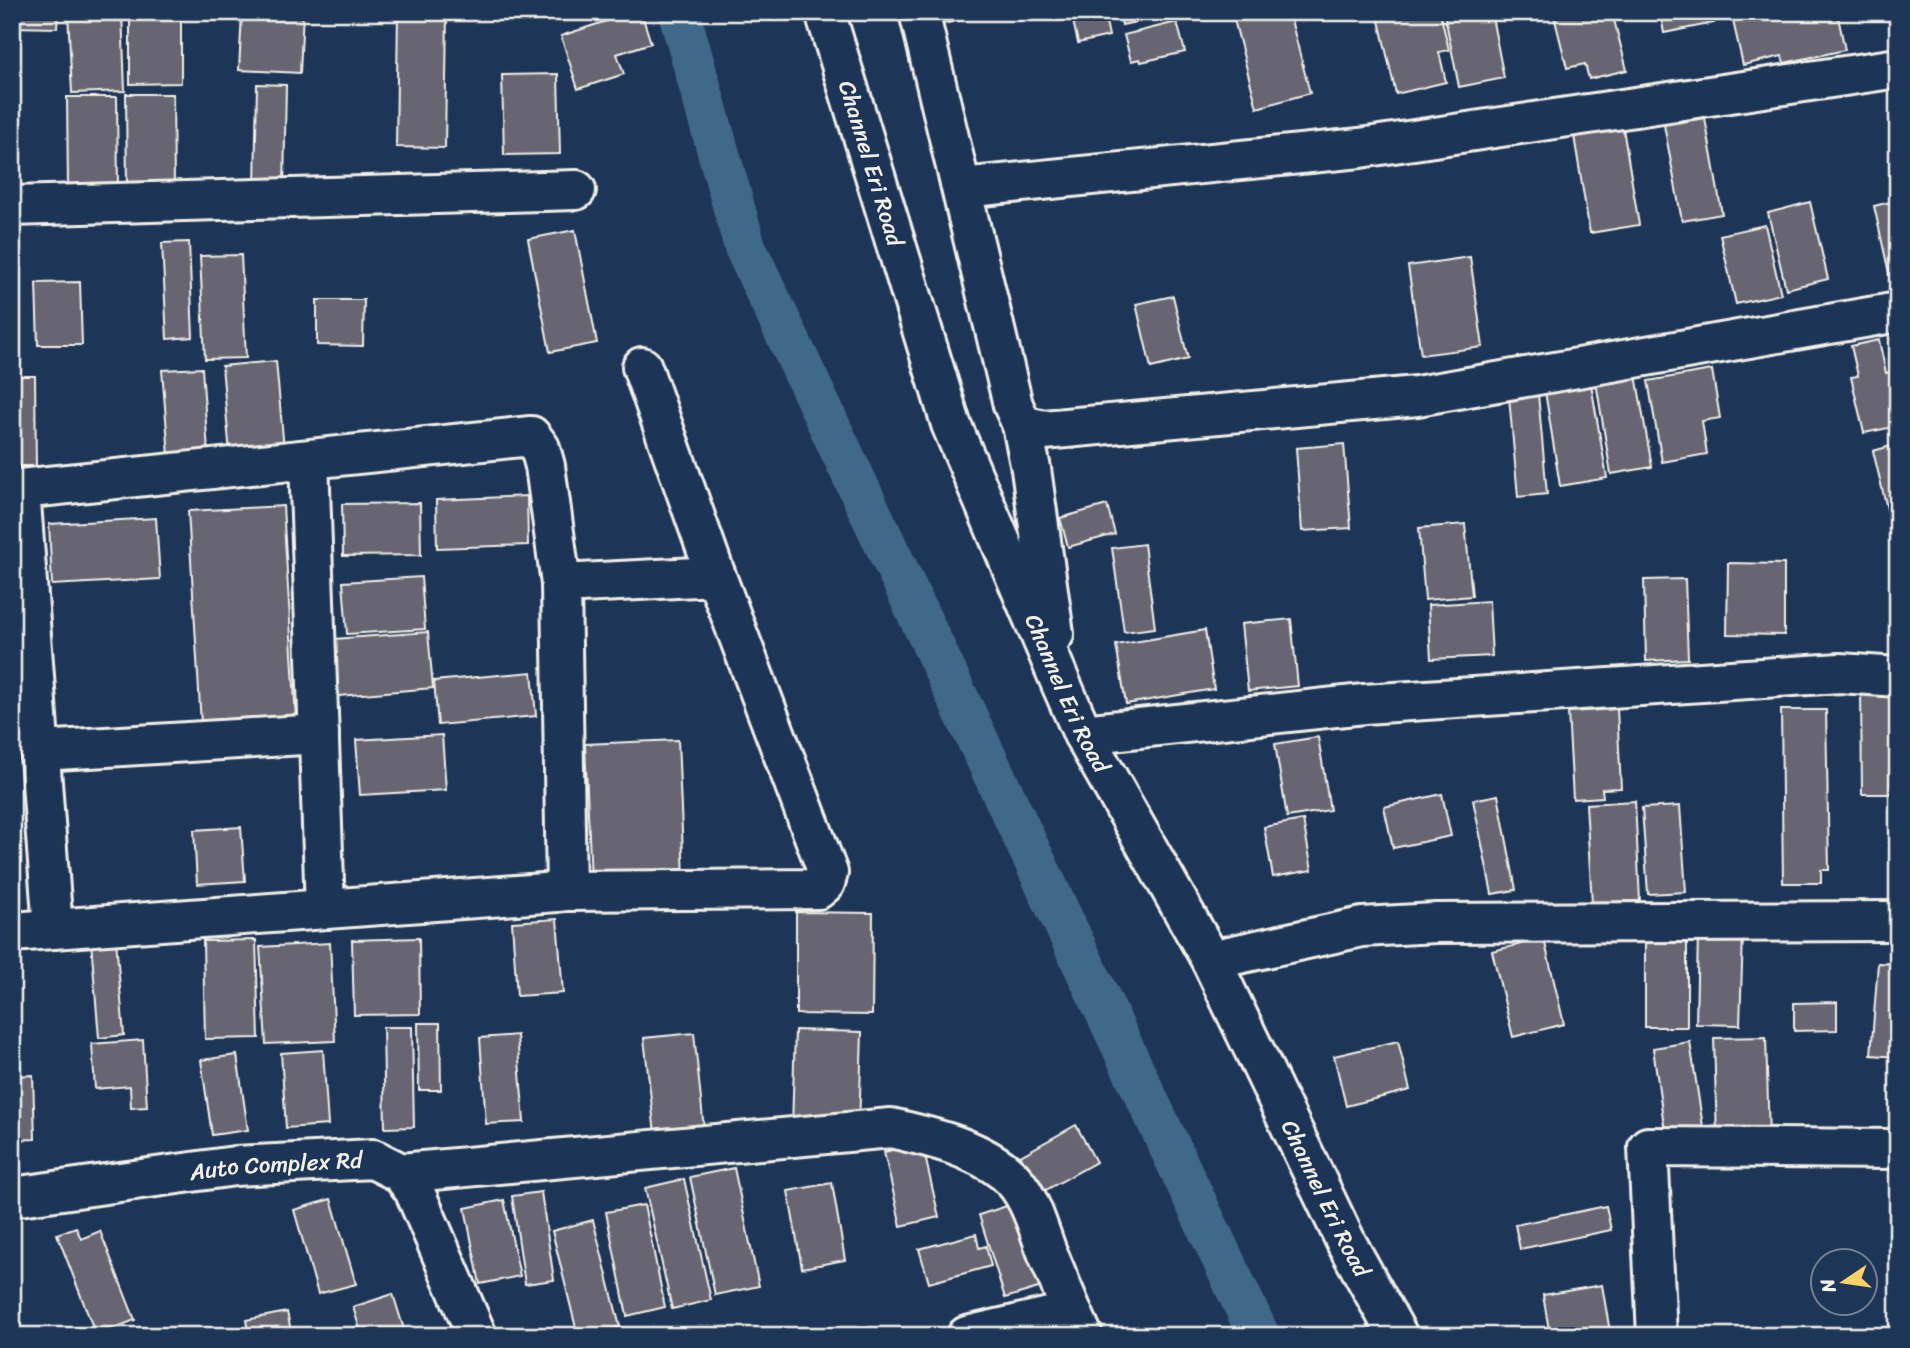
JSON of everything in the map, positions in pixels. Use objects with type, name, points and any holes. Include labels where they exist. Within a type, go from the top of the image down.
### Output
[{"type":"street","name":"Channel Eri Road","points":[[825,12],[951,424],[1062,686],[1083,734],[1211,960],[1346,1242],[1398,1336]]},
{"type":"street","points":[[919,12],[1013,405],[1022,425],[1031,469],[1062,686]]},
{"type":"street","points":[[962,188],[1360,148],[1898,68]]},
{"type":"street","points":[[12,206],[576,190]]},
{"type":"street","points":[[1022,425],[1044,430],[1417,396],[1898,312]]},
{"type":"street","points":[[12,932],[566,891],[818,889],[825,883],[828,873],[716,576],[642,367]]},
{"type":"street","points":[[53,929],[20,489],[531,436],[540,448],[545,466],[561,584],[566,891]]},
{"type":"street","points":[[309,460],[326,909]]},
{"type":"street","points":[[561,584],[716,576]]},
{"type":"street","points":[[1083,734],[1364,704],[1840,673],[1898,677]]},
{"type":"street","points":[[40,751],[319,734]]},
{"type":"street","points":[[1211,960],[1362,927],[1424,924],[1898,922]]},
{"type":"street","points":[[401,1173],[891,1128],[936,1139],[984,1158],[1007,1173],[1026,1197],[1077,1324],[967,1336]]},
{"type":"street","points":[[1657,1336],[1648,1147],[1898,1149]]},
{"type":"street","name":"Auto Complex Rd","points":[[12,1197],[235,1166],[373,1159],[401,1173]]},
{"type":"street","points":[[401,1173],[414,1190],[477,1336]]},
{"type":"building","points":[[12,12],[58,12],[57,28],[12,27]]},
{"type":"building","points":[[68,12],[122,12],[125,91],[72,93]]},
{"type":"building","points":[[130,12],[181,12],[181,83],[130,84]]},
{"type":"building","points":[[242,12],[303,12],[300,73],[239,70]]},
{"type":"building","points":[[398,12],[447,12],[445,148],[396,147]]},
{"type":"building","points":[[641,12],[651,43],[617,54],[624,74],[578,89],[561,36]]},
{"type":"building","points":[[928,12],[987,12],[987,13],[932,27]]},
{"type":"building","points":[[1071,12],[1104,12],[1109,36],[1078,43]]},
{"type":"building","points":[[1119,12],[1172,12],[1173,14],[1122,25]]},
{"type":"building","points":[[1232,12],[1289,12],[1310,93],[1257,108]]},
{"type":"building","points":[[1377,12],[1440,12],[1449,50],[1439,52],[1446,82],[1396,94]]},
{"type":"building","points":[[1444,12],[1491,12],[1504,78],[1459,87]]},
{"type":"building","points":[[1553,12],[1612,12],[1627,70],[1589,79],[1585,64],[1567,68]]},
{"type":"building","points":[[1660,12],[1712,12],[1714,23],[1664,33]]},
{"type":"building","points":[[1731,12],[1837,12],[1845,50],[1784,63],[1782,56],[1743,65]]},
{"type":"building","points":[[1891,12],[1898,12],[1898,37],[1897,37]]},
{"type":"building","points":[[1177,22],[1185,52],[1141,62],[1140,59],[1131,61],[1124,35]]},
{"type":"building","points":[[12,46],[18,47],[12,90]]},
{"type":"building","points":[[558,74],[560,154],[504,155],[502,75]]},
{"type":"building","points":[[257,84],[286,85],[284,188],[255,187]]},
{"type":"building","points":[[126,94],[173,94],[174,187],[127,188]]},
{"type":"building","points":[[67,97],[117,97],[118,189],[68,189]]},
{"type":"building","points":[[1705,118],[1722,214],[1682,221],[1664,125]]},
{"type":"building","points":[[1623,128],[1639,225],[1590,233],[1574,136]]},
{"type":"building","points":[[1898,200],[1898,280],[1891,282],[1874,206]]},
{"type":"building","points":[[1810,202],[1828,279],[1786,289],[1768,213]]},
{"type":"building","points":[[1765,225],[1781,294],[1736,304],[1720,235]]},
{"type":"building","points":[[575,230],[597,343],[550,352],[528,239]]},
{"type":"building","points":[[189,242],[193,337],[167,339],[162,243]]},
{"type":"building","points":[[241,255],[246,358],[205,359],[200,256]]},
{"type":"building","points":[[1470,257],[1483,347],[1421,355],[1408,266]]},
{"type":"building","points":[[80,282],[82,345],[38,345],[36,283]]},
{"type":"building","points":[[1173,296],[1188,359],[1151,368],[1136,304]]},
{"type":"building","points":[[317,300],[364,300],[363,346],[317,345]]},
{"type":"building","points":[[1879,340],[1886,373],[1896,371],[1898,379],[1898,426],[1864,433],[1851,377],[1858,376],[1851,346]]},
{"type":"building","points":[[276,361],[285,460],[231,465],[222,366]]},
{"type":"building","points":[[202,368],[209,465],[170,468],[162,370]]},
{"type":"building","points":[[1712,370],[1720,418],[1702,421],[1707,454],[1662,462],[1648,381]]},
{"type":"building","points":[[1636,375],[1652,467],[1611,474],[1596,382]]},
{"type":"building","points":[[12,376],[35,376],[36,466],[12,466]]},
{"type":"building","points":[[1591,384],[1607,478],[1560,486],[1545,391]]},
{"type":"building","points":[[1538,394],[1547,494],[1518,497],[1509,397]]},
{"type":"building","points":[[1344,444],[1351,528],[1302,531],[1296,448]]},
{"type":"building","points":[[1898,444],[1898,519],[1890,521],[1873,451]]},
{"type":"building","points":[[527,496],[528,545],[437,548],[436,500]]},
{"type":"building","points":[[420,503],[421,555],[343,556],[342,504]]},
{"type":"building","points":[[1107,505],[1115,534],[1068,547],[1060,518]]},
{"type":"building","points":[[283,506],[296,719],[201,724],[188,511]]},
{"type":"building","points":[[156,518],[160,579],[52,585],[49,524]]},
{"type":"building","points":[[1465,524],[1472,596],[1425,600],[1419,528]]},
{"type":"building","points":[[1144,544],[1155,628],[1124,632],[1112,548]]},
{"type":"building","points":[[1728,563],[1784,564],[1784,635],[1727,634]]},
{"type":"building","points":[[421,577],[425,629],[347,634],[343,582]]},
{"type":"building","points":[[1685,579],[1688,659],[1646,661],[1644,580]]},
{"type":"building","points":[[1489,601],[1492,656],[1431,659],[1428,605]]},
{"type":"building","points":[[1291,619],[1298,686],[1248,691],[1241,624]]},
{"type":"building","points":[[1205,630],[1214,689],[1126,704],[1116,645]]},
{"type":"building","points":[[428,632],[433,688],[339,696],[334,639]]},
{"type":"building","points":[[532,672],[536,716],[438,725],[434,681]]},
{"type":"building","points":[[1861,693],[1898,693],[1898,794],[1862,794]]},
{"type":"building","points":[[1617,709],[1621,788],[1602,789],[1603,797],[1573,799],[1568,712]]},
{"type":"building","points":[[1781,710],[1826,710],[1829,870],[1821,870],[1821,883],[1783,883]]},
{"type":"building","points":[[442,735],[446,790],[360,795],[356,740]]},
{"type":"building","points":[[1318,737],[1330,810],[1287,817],[1275,744]]},
{"type":"building","points":[[678,740],[684,877],[591,881],[585,744]]},
{"type":"building","points":[[1442,794],[1451,836],[1393,848],[1384,807]]},
{"type":"building","points":[[1498,795],[1516,890],[1492,894],[1473,800]]},
{"type":"building","points":[[1635,801],[1640,901],[1592,903],[1586,804]]},
{"type":"building","points":[[1680,806],[1686,892],[1648,894],[1642,808]]},
{"type":"building","points":[[1303,820],[1312,870],[1273,877],[1264,827]]},
{"type":"building","points":[[241,827],[245,881],[197,884],[194,830]]},
{"type":"building","points":[[796,912],[873,913],[872,1015],[796,1014]]},
{"type":"building","points":[[557,919],[563,993],[517,996],[512,922]]},
{"type":"building","points":[[1698,934],[1743,935],[1740,1025],[1696,1024]]},
{"type":"building","points":[[419,938],[420,1014],[354,1015],[352,940]]},
{"type":"building","points":[[1544,939],[1564,1024],[1513,1037],[1492,951]]},
{"type":"building","points":[[116,940],[124,1035],[99,1038],[91,942]]},
{"type":"building","points":[[256,940],[259,1038],[205,1039],[203,941]]},
{"type":"building","points":[[1645,940],[1687,940],[1687,1027],[1645,1027]]},
{"type":"building","points":[[330,943],[335,1041],[266,1044],[260,947]]},
{"type":"building","points":[[1878,963],[1898,964],[1898,1057],[1871,1055]]},
{"type":"building","points":[[1837,1002],[1837,1030],[1794,1031],[1794,1003]]},
{"type":"building","points":[[418,1023],[440,1023],[441,1090],[419,1090]]},
{"type":"building","points":[[383,1027],[412,1027],[414,1127],[385,1128]]},
{"type":"building","points":[[795,1030],[862,1032],[859,1129],[792,1127]]},
{"type":"building","points":[[694,1033],[704,1129],[655,1134],[644,1038]]},
{"type":"building","points":[[517,1035],[524,1122],[486,1124],[480,1038]]},
{"type":"building","points":[[1766,1037],[1769,1137],[1717,1138],[1714,1038]]},
{"type":"building","points":[[143,1040],[147,1107],[131,1108],[130,1086],[95,1089],[92,1044]]},
{"type":"building","points":[[1398,1041],[1410,1090],[1346,1106],[1334,1056]]},
{"type":"building","points":[[1690,1042],[1704,1133],[1666,1139],[1653,1048]]},
{"type":"building","points":[[323,1050],[328,1125],[286,1128],[281,1053]]},
{"type":"building","points":[[237,1055],[248,1130],[212,1135],[201,1060]]},
{"type":"building","points":[[33,1075],[35,1139],[12,1140],[12,1076]]},
{"type":"building","points":[[1076,1125],[1096,1162],[1037,1195],[1017,1158]]},
{"type":"building","points":[[922,1143],[939,1217],[901,1226],[884,1152]]},
{"type":"building","points":[[734,1168],[759,1286],[715,1295],[690,1177]]},
{"type":"building","points":[[684,1179],[711,1300],[672,1309],[645,1188]]},
{"type":"building","points":[[832,1183],[845,1260],[802,1268],[788,1191]]},
{"type":"building","points":[[541,1192],[554,1280],[525,1284],[512,1196]]},
{"type":"building","points":[[331,1199],[356,1284],[318,1294],[294,1210]]},
{"type":"building","points":[[504,1200],[520,1276],[480,1284],[465,1208]]},
{"type":"building","points":[[1019,1202],[1045,1286],[1005,1298],[979,1215]]},
{"type":"building","points":[[644,1205],[665,1307],[627,1316],[606,1212]]},
{"type":"building","points":[[1606,1206],[1611,1230],[1520,1249],[1515,1225]]},
{"type":"building","points":[[593,1220],[620,1327],[578,1336],[552,1231]]},
{"type":"building","points":[[76,1227],[81,1239],[100,1231],[135,1320],[96,1335],[57,1234]]},
{"type":"building","points":[[976,1234],[979,1248],[986,1246],[991,1266],[929,1283],[919,1249]]},
{"type":"building","points":[[1602,1285],[1610,1332],[1588,1336],[1550,1336],[1543,1295]]},
{"type":"building","points":[[393,1294],[406,1336],[362,1336],[353,1307]]},
{"type":"building","points":[[287,1312],[292,1336],[249,1336],[246,1320]]},
{"type":"waterway","points":[[679,12],[745,247],[1259,1336]]}]
